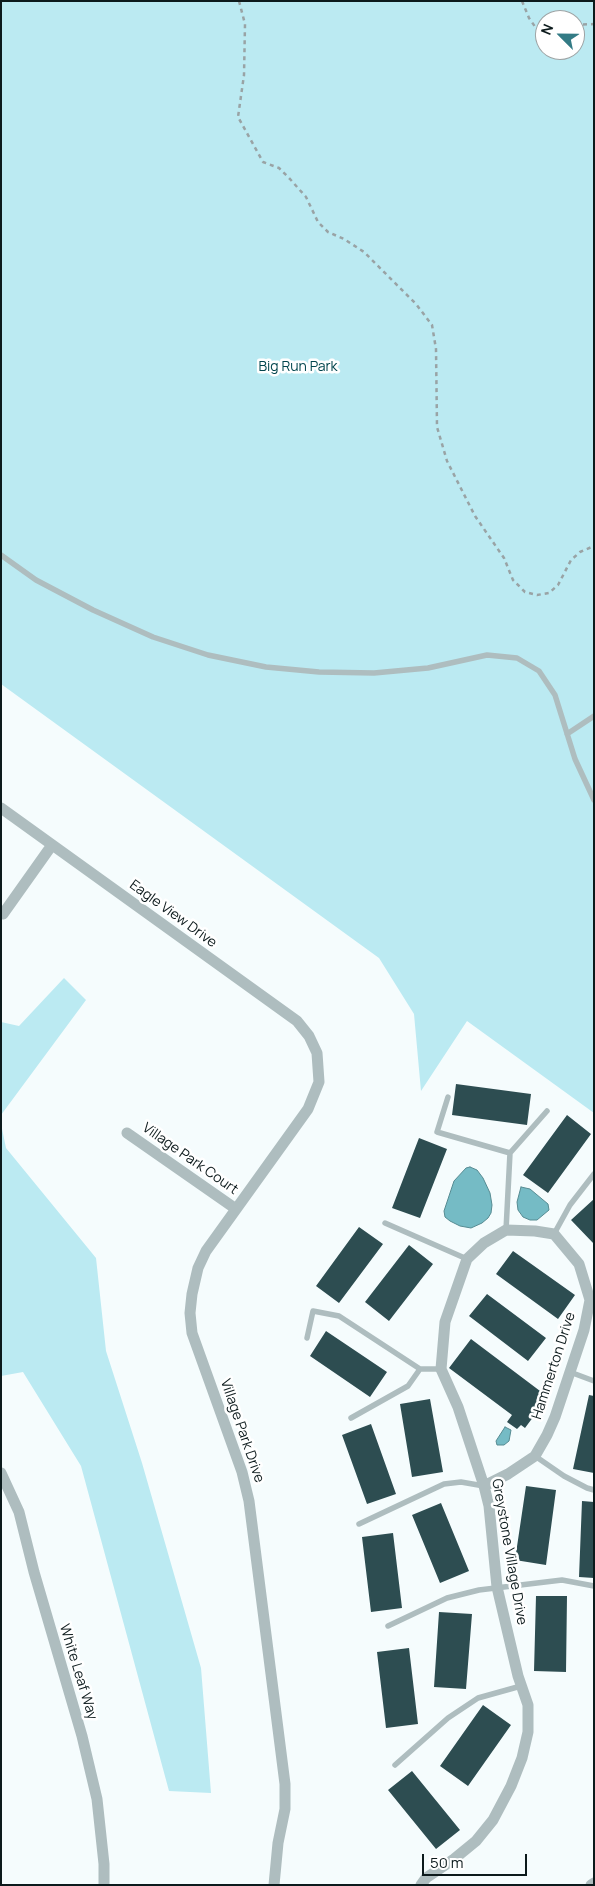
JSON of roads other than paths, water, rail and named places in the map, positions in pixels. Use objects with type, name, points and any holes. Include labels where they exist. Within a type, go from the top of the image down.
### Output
[{"type":"street","name":"Eagle View Drive","points":[[1,808],[297,1021],[309,1036],[317,1053]]},
{"type":"street","points":[[3,914],[52,845]]},
{"type":"street","name":"Village Park Drive","points":[[274,1885],[278,1843],[285,1809],[285,1784],[249,1501],[242,1472],[192,1333],[190,1313],[198,1268],[206,1251],[308,1109],[319,1082],[317,1053]]},
{"type":"street","name":"Village Park Court","points":[[127,1133],[236,1209]]},
{"type":"street","points":[[506,1230],[554,1234]]},
{"type":"street","name":"Greystone Village Drive","points":[[421,1885],[426,1878],[476,1842],[492,1820],[511,1786],[522,1758],[528,1732],[528,1705],[518,1676],[497,1587],[489,1506],[458,1407],[441,1369],[445,1322],[467,1259],[484,1243],[506,1230]]},
{"type":"street","name":"Hammerton Drive","points":[[484,1486],[508,1474],[535,1456],[547,1435],[554,1417],[584,1330],[590,1290],[579,1264],[554,1234]]},
{"type":"street","name":"White Leaf Way","points":[[1,1473],[19,1512],[34,1572],[86,1754],[97,1799],[104,1864],[104,1885]]},
{"type":"street","points":[[590,1885],[594,1883]]},
{"type":"lane","points":[[1,555],[36,580],[93,610],[154,637],[218,657],[284,669],[374,673],[428,668],[487,654],[517,658],[539,671],[555,695],[575,759],[594,800]]},
{"type":"lane","points":[[567,734],[594,716]]},
{"type":"lane","points":[[448,1097],[437,1132],[510,1153]]},
{"type":"lane","points":[[506,1230],[510,1153],[547,1111]]},
{"type":"lane","points":[[554,1234],[570,1205],[594,1174]]},
{"type":"lane","points":[[385,1222],[467,1259]]},
{"type":"lane","points":[[307,1338],[313,1312],[339,1316],[420,1369],[441,1369]]},
{"type":"lane","points":[[351,1418],[408,1386],[420,1369]]},
{"type":"lane","points":[[570,1372],[594,1381]]},
{"type":"lane","points":[[535,1456],[564,1476],[594,1490]]},
{"type":"lane","points":[[359,1524],[444,1484],[461,1482],[484,1486]]},
{"type":"lane","points":[[388,1626],[447,1598],[497,1587],[562,1580],[594,1586]]},
{"type":"lane","points":[[395,1765],[448,1718],[478,1698],[521,1686]]},
{"type":"park label","name":"Big Run Park","points":[[298,367]]}]
